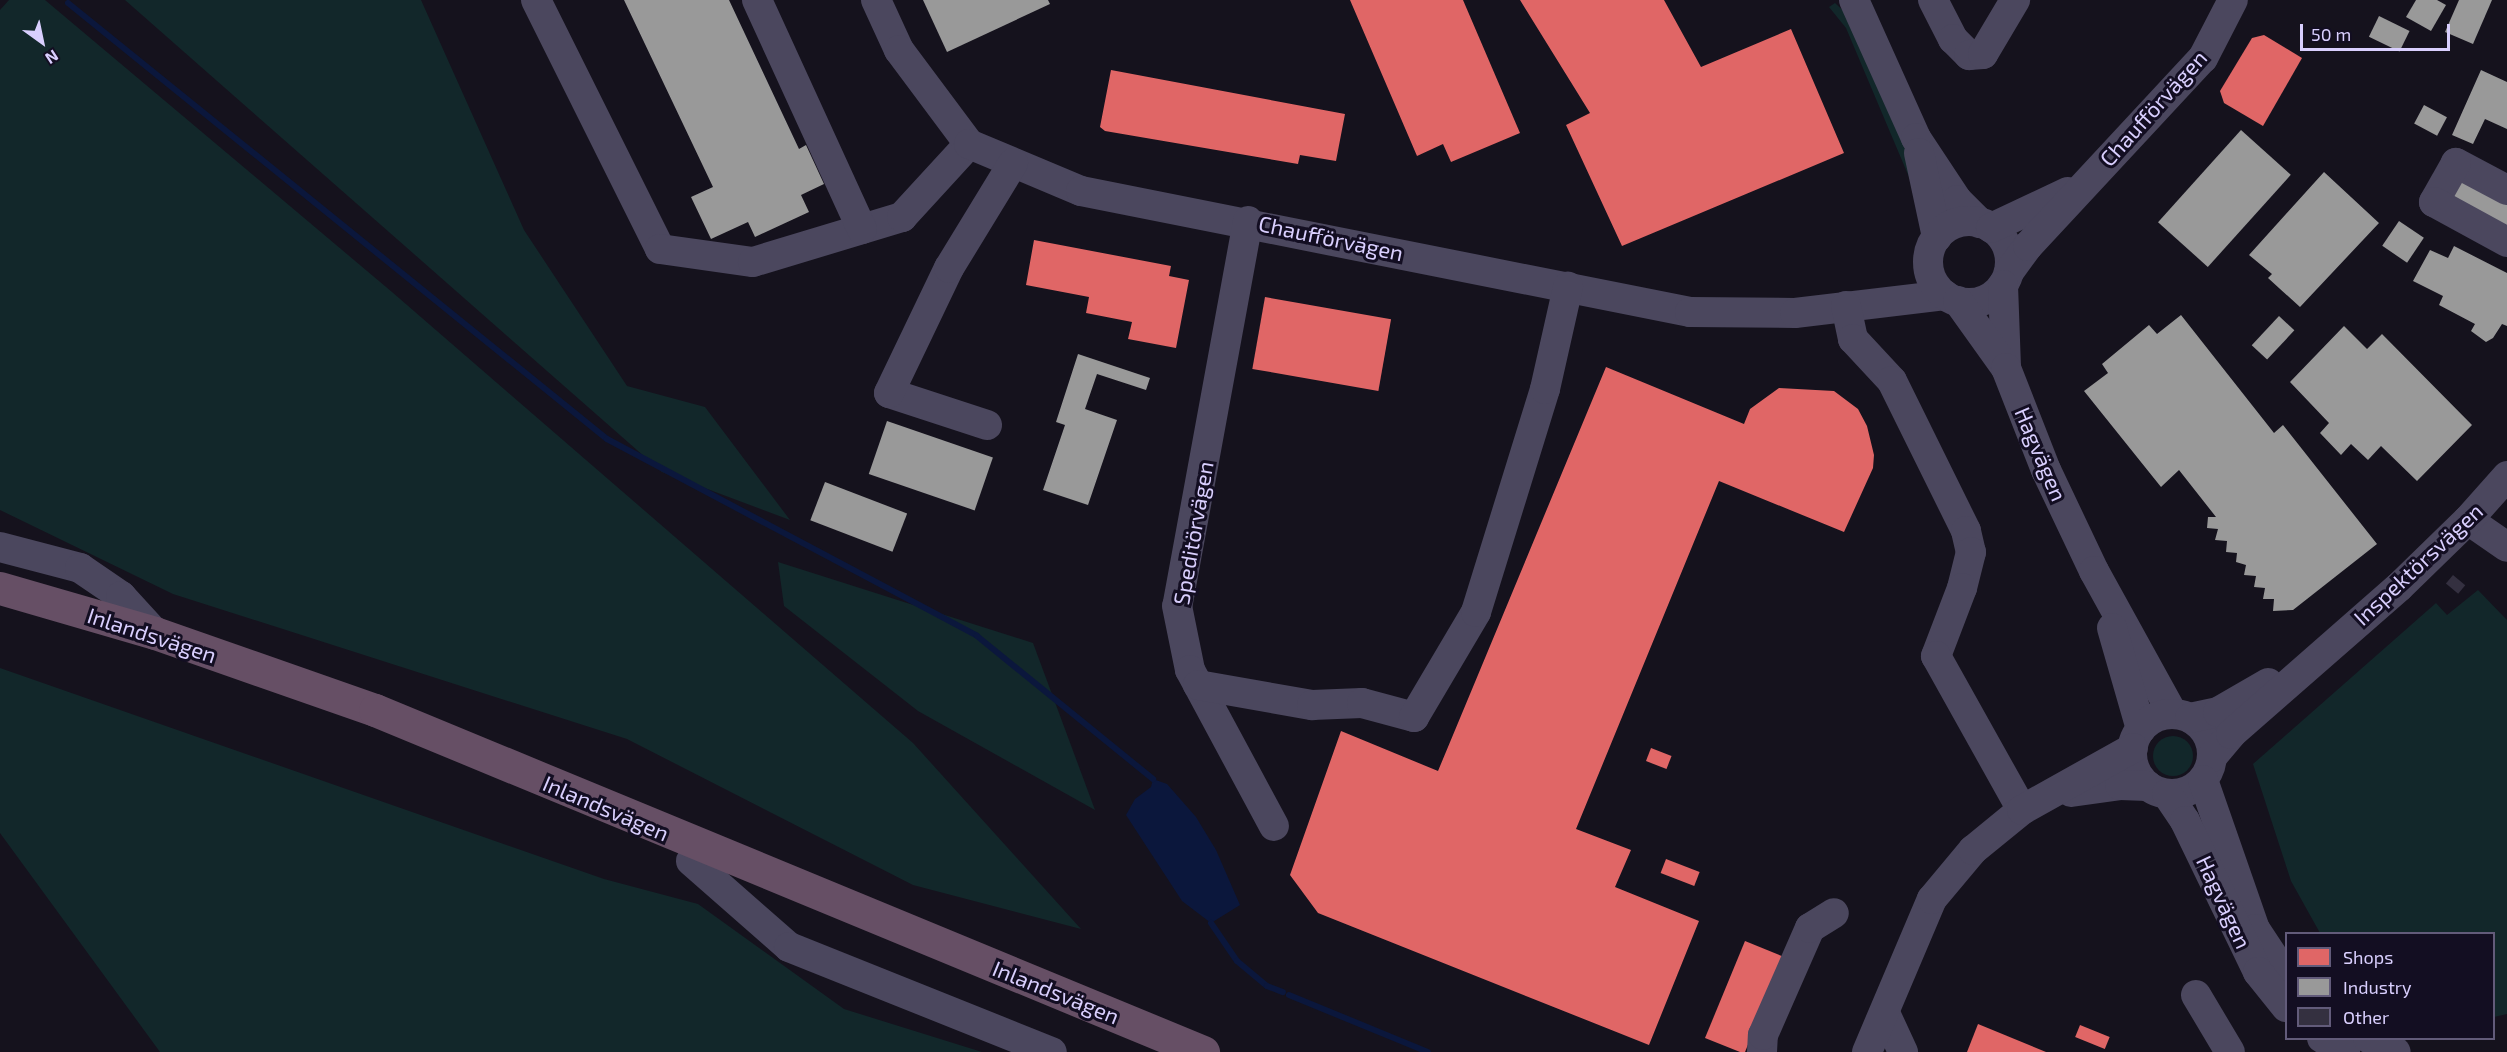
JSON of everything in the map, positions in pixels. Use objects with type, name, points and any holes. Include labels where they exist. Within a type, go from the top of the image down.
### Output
[{"type":"highway","name":"Inlandsvägen","points":[[0,588],[155,633],[375,710],[1203,1052]]},
{"type":"highway","name":"Inlandsvägen","points":[[0,609],[163,654],[372,731],[1160,1052]]},
{"type":"street","points":[[536,0],[660,249],[753,262],[902,218],[969,144]]},
{"type":"street","points":[[757,0],[862,229]]},
{"type":"street","name":"Chaufförvägen","points":[[876,0],[899,50],[969,144],[1080,191],[1248,221],[1690,312],[1777,315],[1858,304],[1952,298]]},
{"type":"street","points":[[1854,0],[1916,138],[1957,200],[2006,244],[2006,279],[1980,302],[1952,298],[1931,277],[1933,247],[1916,138]]},
{"type":"street","points":[[1933,0],[1953,39],[1969,55],[1983,54],[2015,0]]},
{"type":"street","name":"Chaufförvägen","points":[[2006,279],[2087,182],[2203,58],[2233,0]]},
{"type":"street","points":[[987,425],[889,393],[949,268],[1013,163]]},
{"type":"street","points":[[2507,190],[2456,164],[2434,202],[2507,242]]},
{"type":"street","name":"Chaufförvägen","points":[[1985,225],[2087,182]]},
{"type":"street","name":"Speditörvägen","points":[[1248,221],[1177,606],[1190,670],[1274,826]]},
{"type":"street","points":[[1933,247],[1953,224],[1985,225]]},
{"type":"street","name":"Chaufförvägen","points":[[1858,304],[1933,247]]},
{"type":"street","name":"Hagvägen","points":[[2006,279],[2006,368]]},
{"type":"street","points":[[1198,685],[1312,705],[1362,704],[1414,717],[1476,612],[1545,388],[1568,287]]},
{"type":"street","name":"Hagvägen","points":[[1952,298],[2006,368],[2046,471],[2094,571],[2182,716]]},
{"type":"street","points":[[1858,304],[1853,339],[1892,381],[1919,430],[1966,531],[1971,552],[1962,588],[1936,656],[2022,810]]},
{"type":"street","name":"Inspektörsvägen","points":[[2207,768],[2231,734],[2325,649],[2399,587],[2468,520],[2507,476]]},
{"type":"street","points":[[2468,520],[2507,547]]},
{"type":"street","points":[[0,547],[80,568],[121,596],[155,633]]},
{"type":"street","name":"Hagvägen","points":[[2094,571],[2137,738]]},
{"type":"street","name":"Inspektörsvägen","points":[[2182,716],[2218,712],[2325,649]]},
{"type":"street","points":[[1867,1052],[1932,898],[1973,850],[2022,810],[2050,795],[2137,738],[2159,717],[2182,716],[2205,731],[2207,768],[2187,792],[2120,785],[2050,795]]},
{"type":"street","points":[[2137,738],[2133,765],[2157,790]]},
{"type":"street","name":"Hagvägen","points":[[2207,768],[2255,929],[2285,974]]},
{"type":"street","name":"Hagvägen","points":[[2157,790],[2185,821],[2258,972],[2285,1006]]},
{"type":"street","points":[[691,861],[789,947],[1052,1052]]},
{"type":"street","points":[[1762,1052],[1763,1035],[1810,928],[1834,913]]},
{"type":"street","points":[[2196,995],[2230,1052]]},
{"type":"street","points":[[1885,1013],[1903,1052]]},
{"type":"street","points":[[2325,1040],[2345,1052]]},
{"type":"street","points":[[2372,1040],[2396,1052]]},
{"type":"green space","points":[[9,0],[45,0],[392,292],[913,743],[1081,929],[913,885],[627,739],[173,594],[0,510],[0,10]]},
{"type":"green space","points":[[125,0],[421,0],[524,230],[627,386],[705,407],[790,520],[662,472]]},
{"type":"green space","points":[[1835,3],[1848,15],[1909,153],[1909,177],[1846,28],[1829,7]]},
{"type":"green space","points":[[778,562],[1033,643],[1095,810],[918,711],[784,606]]},
{"type":"green space","points":[[2478,590],[2507,620],[2507,1014],[2495,1017],[2495,932],[2319,932],[2291,881],[2253,764],[2436,603],[2447,615]]},
{"type":"green space","points":[[0,668],[604,879],[698,904],[844,1009],[982,1052],[160,1052],[0,833]]},
{"type":"green space","points":[[2173,736],[2187,742],[2193,756],[2187,770],[2173,776],[2159,770],[2153,756],[2159,742]]},
{"type":"water","points":[[1153,779],[1167,784],[1196,817],[1216,850],[1240,905],[1211,923],[1182,901],[1126,815],[1135,799],[1151,787]]},
{"type":"building: Shops","points":[[1350,0],[1463,0],[1520,133],[1451,162],[1443,144],[1417,156]]},
{"type":"building: Shops","points":[[1520,0],[1664,0],[1701,67],[1791,29],[1844,153],[1622,246],[1566,125],[1590,113]]},
{"type":"building: Shops","points":[[2264,35],[2302,58],[2263,126],[2224,103],[2220,91],[2252,38]]},
{"type":"building: Shops","points":[[1111,70],[1345,114],[1336,161],[1300,155],[1298,164],[1105,131],[1100,127]]},
{"type":"building: Shops","points":[[1034,240],[1171,266],[1169,276],[1189,280],[1176,348],[1128,339],[1132,322],[1086,313],[1089,297],[1026,285]]},
{"type":"building: Shops","points":[[1265,297],[1391,319],[1378,391],[1252,369]]},
{"type":"building: Shops","points":[[1606,367],[1744,424],[1750,409],[1779,388],[1834,391],[1858,409],[1867,426],[1874,455],[1873,468],[1844,532],[1719,481],[1576,829],[1631,850],[1615,887],[1699,921],[1649,1045],[1318,913],[1290,875],[1341,731],[1438,771]]},
{"type":"building: Shops","points":[[1651,748],[1672,756],[1667,769],[1646,761]]},
{"type":"building: Shops","points":[[1666,859],[1700,872],[1694,886],[1661,873]]},
{"type":"building: Shops","points":[[1745,941],[1784,957],[1745,1052],[1740,1052],[1705,1038]]},
{"type":"building: Shops","points":[[1978,1024],[2046,1052],[1967,1052]]},
{"type":"building: Shops","points":[[2080,1025],[2110,1037],[2105,1049],[2075,1037]]},
{"type":"building: Industry","points":[[624,0],[729,0],[799,149],[806,145],[824,184],[801,195],[809,212],[755,237],[748,222],[711,239],[691,197],[713,187]]},
{"type":"building: Industry","points":[[923,0],[1048,0],[1050,4],[947,52]]},
{"type":"building: Industry","points":[[2416,0],[2437,0],[2446,5],[2431,31],[2406,17]]},
{"type":"building: Industry","points":[[2459,0],[2492,0],[2473,44],[2445,32]]},
{"type":"building: Industry","points":[[2379,16],[2410,31],[2399,52],[2369,37]]},
{"type":"building: Industry","points":[[2481,70],[2507,82],[2507,129],[2485,119],[2473,144],[2452,135]]},
{"type":"building: Industry","points":[[2424,105],[2447,117],[2437,136],[2414,124]]},
{"type":"building: Industry","points":[[2241,130],[2291,175],[2208,267],[2158,222]]},
{"type":"building: Industry","points":[[2324,172],[2379,223],[2300,307],[2268,278],[2272,274],[2249,255]]},
{"type":"building: Industry","points":[[2456,179],[2507,205],[2507,229],[2446,198]]},
{"type":"building: Industry","points":[[2399,221],[2424,238],[2407,263],[2382,246]]},
{"type":"building: Industry","points":[[2454,246],[2507,273],[2507,326],[2502,324],[2493,338],[2486,342],[2471,331],[2475,324],[2439,305],[2443,296],[2413,281],[2430,250],[2448,258]]},
{"type":"building: Industry","points":[[2181,315],[2274,433],[2283,425],[2377,544],[2293,610],[2273,611],[2274,599],[2263,599],[2265,588],[2254,587],[2256,576],[2244,575],[2246,565],[2236,562],[2237,553],[2226,552],[2227,541],[2215,540],[2218,529],[2207,528],[2208,517],[2216,517],[2179,470],[2161,487],[2084,391],[2108,373],[2102,364],[2149,325],[2157,334]]},
{"type":"building: Industry","points":[[2279,316],[2294,330],[2267,360],[2252,345]]},
{"type":"building: Industry","points":[[2344,326],[2367,349],[2382,334],[2472,425],[2417,481],[2381,446],[2368,460],[2351,444],[2341,455],[2320,433],[2329,423],[2290,382]]},
{"type":"building: Industry","points":[[1078,354],[1150,378],[1146,390],[1097,374],[1085,409],[1117,420],[1088,505],[1043,490],[1065,425],[1056,422]]},
{"type":"building: Industry","points":[[887,421],[993,457],[975,510],[869,474]]},
{"type":"building: Industry","points":[[825,482],[907,514],[892,552],[810,520]]},
{"type":"building: Other","points":[[2453,575],[2465,585],[2458,594],[2446,583]]},
{"type":"waterway","points":[[68,3],[607,439],[977,636],[1153,779]]},
{"type":"waterway","points":[[1211,923],[1237,961],[1267,986],[1283,992]]},
{"type":"waterway","points":[[1289,995],[1428,1052]]}]
